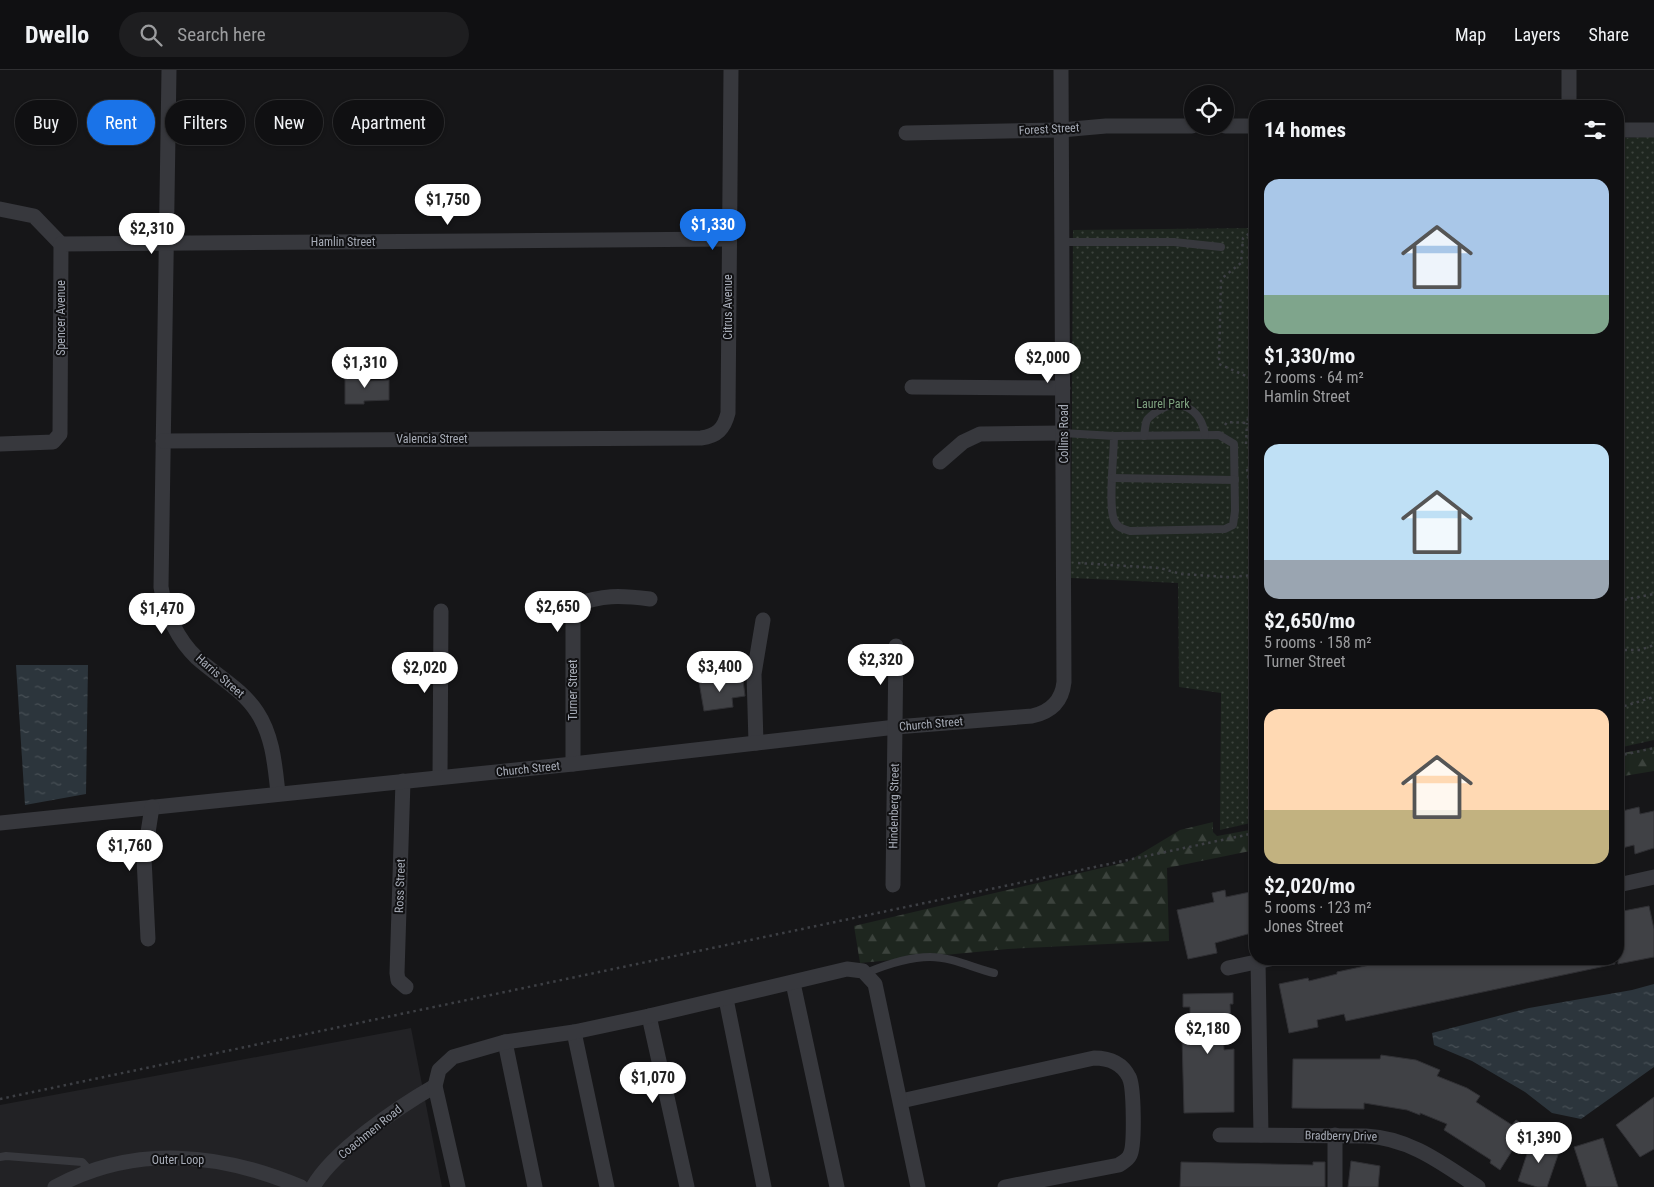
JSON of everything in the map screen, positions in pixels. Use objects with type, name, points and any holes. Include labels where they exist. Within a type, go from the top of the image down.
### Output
[{"type":"street","points":[[163,441],[169,70]]},
{"type":"street","name":"Citrus Avenue","points":[[701,438],[715,435],[721,430],[728,413],[728,239],[731,70]]},
{"type":"street","name":"Collins Road","points":[[1054,706],[1062,695],[1064,682],[1061,70]]},
{"type":"street","points":[[1569,70],[1569,100]]},
{"type":"street","name":"Forest Street","points":[[906,133],[1062,130],[1106,126],[1184,126]]},
{"type":"street","points":[[1234,126],[1249,126]]},
{"type":"street","points":[[1624,130],[1654,130]]},
{"type":"street","points":[[0,209],[34,216],[61,244],[167,243]]},
{"type":"street","name":"Hamlin Street","points":[[167,243],[728,239]]},
{"type":"street","name":"Spencer Avenue","points":[[0,444],[53,442],[60,434],[61,244]]},
{"type":"street","points":[[912,387],[1064,388]]},
{"type":"street","points":[[940,462],[963,442],[980,434],[1064,433]]},
{"type":"street","name":"Valencia Street","points":[[163,441],[701,438]]},
{"type":"street","name":"Harris Street","points":[[163,441],[160,573],[164,603],[176,631],[196,657],[238,690],[258,712],[270,742],[278,794]]},
{"type":"street","name":"Turner Street","points":[[573,764],[573,605],[597,597],[616,594],[650,598]]},
{"type":"street","points":[[440,777],[441,611]]},
{"type":"street","points":[[756,743],[754,674],[763,620]]},
{"type":"street","name":"Hindenberg Street","points":[[893,885],[896,646]]},
{"type":"street","name":"Church Street","points":[[0,822],[573,764],[896,727],[1032,716],[1045,712],[1054,706]]},
{"type":"street","name":"Ross Street","points":[[403,781],[397,973],[398,980],[406,987]]},
{"type":"street","points":[[148,938],[144,858],[152,807]]},
{"type":"street","points":[[1624,884],[1654,877]]},
{"type":"street","points":[[1228,968],[1249,963]]},
{"type":"street","points":[[1261,1135],[1264,965]]},
{"type":"street","points":[[458,1187],[436,1086],[440,1070],[453,1057],[505,1042],[574,1032],[726,999],[847,969],[856,969],[871,977],[878,991],[918,1187]]},
{"type":"street","points":[[793,983],[837,1187]]},
{"type":"street","points":[[726,999],[764,1187]]},
{"type":"street","points":[[649,1016],[687,1187]]},
{"type":"street","points":[[574,1032],[608,1187]]},
{"type":"street","points":[[505,1042],[536,1187]]},
{"type":"street","points":[[901,1101],[1094,1058],[1104,1058],[1116,1063],[1125,1070],[1132,1083],[1132,1147],[1125,1161],[1118,1165],[1005,1187]]},
{"type":"street","name":"Coachmen Road","points":[[313,1187],[329,1164],[401,1106],[436,1086]]},
{"type":"street","name":"Bradberry Drive","points":[[1220,1135],[1377,1137],[1401,1142],[1426,1153],[1478,1187]]},
{"type":"street","points":[[1334,1187],[1335,1136]]},
{"type":"street","name":"Outer Loop","points":[[55,1187],[89,1170],[147,1160],[201,1158],[249,1168],[301,1187]]},
{"type":"lane","points":[[1063,242],[1174,242],[1221,247]]},
{"type":"lane","points":[[1144,436],[1147,420],[1150,416],[1163,408],[1175,405],[1189,408],[1198,416],[1203,423],[1205,435]]},
{"type":"lane","points":[[1064,433],[1114,436],[1205,435],[1219,436],[1234,444],[1233,525],[1225,529],[1130,531],[1119,527],[1114,520],[1114,436]]},
{"type":"lane","points":[[1113,478],[1235,480]]},
{"type":"lane","points":[[866,973],[880,967],[930,957],[994,973]]},
{"type":"lane","points":[[0,1158],[6,1156],[82,1162],[89,1170]]},
{"type":"path","points":[[1249,234],[1243,238],[1240,263],[1221,279],[1219,364],[1249,377]]},
{"type":"path","points":[[1246,450],[1246,423],[1249,413]]},
{"type":"path","points":[[1219,436],[1227,422],[1246,423]]},
{"type":"path","points":[[1246,467],[1249,482]]},
{"type":"path","points":[[1064,563],[1160,568],[1180,574],[1228,577],[1249,575]]},
{"type":"path","points":[[1624,600],[1654,594]]},
{"type":"path","points":[[1624,650],[1640,650],[1654,645]]},
{"type":"path","points":[[1624,706],[1654,698]]},
{"type":"path","points":[[1624,755],[1654,748]]},
{"type":"path","points":[[0,1099],[1249,834]]},
{"type":"shaded area","points":[[411,1028],[442,1187],[0,1187],[0,1105]]},
{"type":"green space","points":[[1654,137],[1654,740],[1624,747],[1624,138]]},
{"type":"green space","name":"Laurel Park","points":[[1249,228],[1249,823],[1220,830],[1221,693],[1179,687],[1178,583],[1071,578],[1073,230]]},
{"type":"green space","points":[[1654,747],[1654,771],[1624,776],[1624,753]]},
{"type":"green space","points":[[1213,822],[1213,832],[1217,836],[1249,830],[1249,851],[1167,868],[1169,941],[1008,949],[860,963],[854,926],[1127,862],[1180,830]]},
{"type":"water","points":[[16,665],[88,665],[86,794],[25,805]]},
{"type":"water","points":[[1654,984],[1654,1067],[1581,1119],[1552,1113],[1525,1092],[1472,1061],[1434,1045],[1432,1033],[1529,1008],[1632,990]]},
{"type":"building","points":[[345,373],[367,373],[367,381],[389,380],[389,400],[364,401],[364,404],[345,404]]},
{"type":"building","points":[[729,677],[729,682],[743,680],[745,696],[732,698],[733,707],[704,711],[699,682]]},
{"type":"building","points":[[1639,807],[1640,814],[1654,811],[1654,848],[1635,854],[1634,845],[1624,848],[1624,811]]},
{"type":"building","points":[[1225,890],[1226,897],[1249,892],[1249,934],[1215,943],[1217,953],[1188,959],[1177,910],[1214,902],[1212,893]]},
{"type":"building","points":[[1649,906],[1654,929],[1654,957],[1624,963],[1624,911]]},
{"type":"building","points":[[1370,965],[1610,965],[1346,1021],[1344,1014],[1317,1020],[1318,1027],[1289,1033],[1279,984],[1308,978],[1309,981],[1337,974],[1337,972]]},
{"type":"building","points":[[1233,993],[1233,1004],[1230,1004],[1231,1023],[1223,1023],[1224,1050],[1234,1049],[1234,1112],[1184,1113],[1182,1037],[1190,1037],[1190,1007],[1183,1007],[1183,994]]},
{"type":"building","points":[[1381,1055],[1416,1060],[1440,1070],[1437,1076],[1467,1088],[1480,1096],[1476,1102],[1512,1125],[1516,1120],[1527,1127],[1500,1170],[1490,1163],[1491,1160],[1444,1130],[1447,1124],[1420,1113],[1420,1115],[1407,1110],[1364,1103],[1364,1109],[1292,1108],[1293,1059],[1380,1059]]},
{"type":"building","points":[[1654,1097],[1654,1149],[1640,1157],[1616,1125]]},
{"type":"building","points":[[1603,1138],[1618,1187],[1587,1187],[1574,1147]]},
{"type":"building","points":[[1532,1139],[1560,1149],[1547,1187],[1537,1187],[1518,1181]]},
{"type":"building","points":[[1351,1161],[1380,1166],[1378,1187],[1348,1187]]},
{"type":"building","points":[[1181,1162],[1313,1165],[1313,1162],[1325,1162],[1325,1187],[1180,1187]]}]
